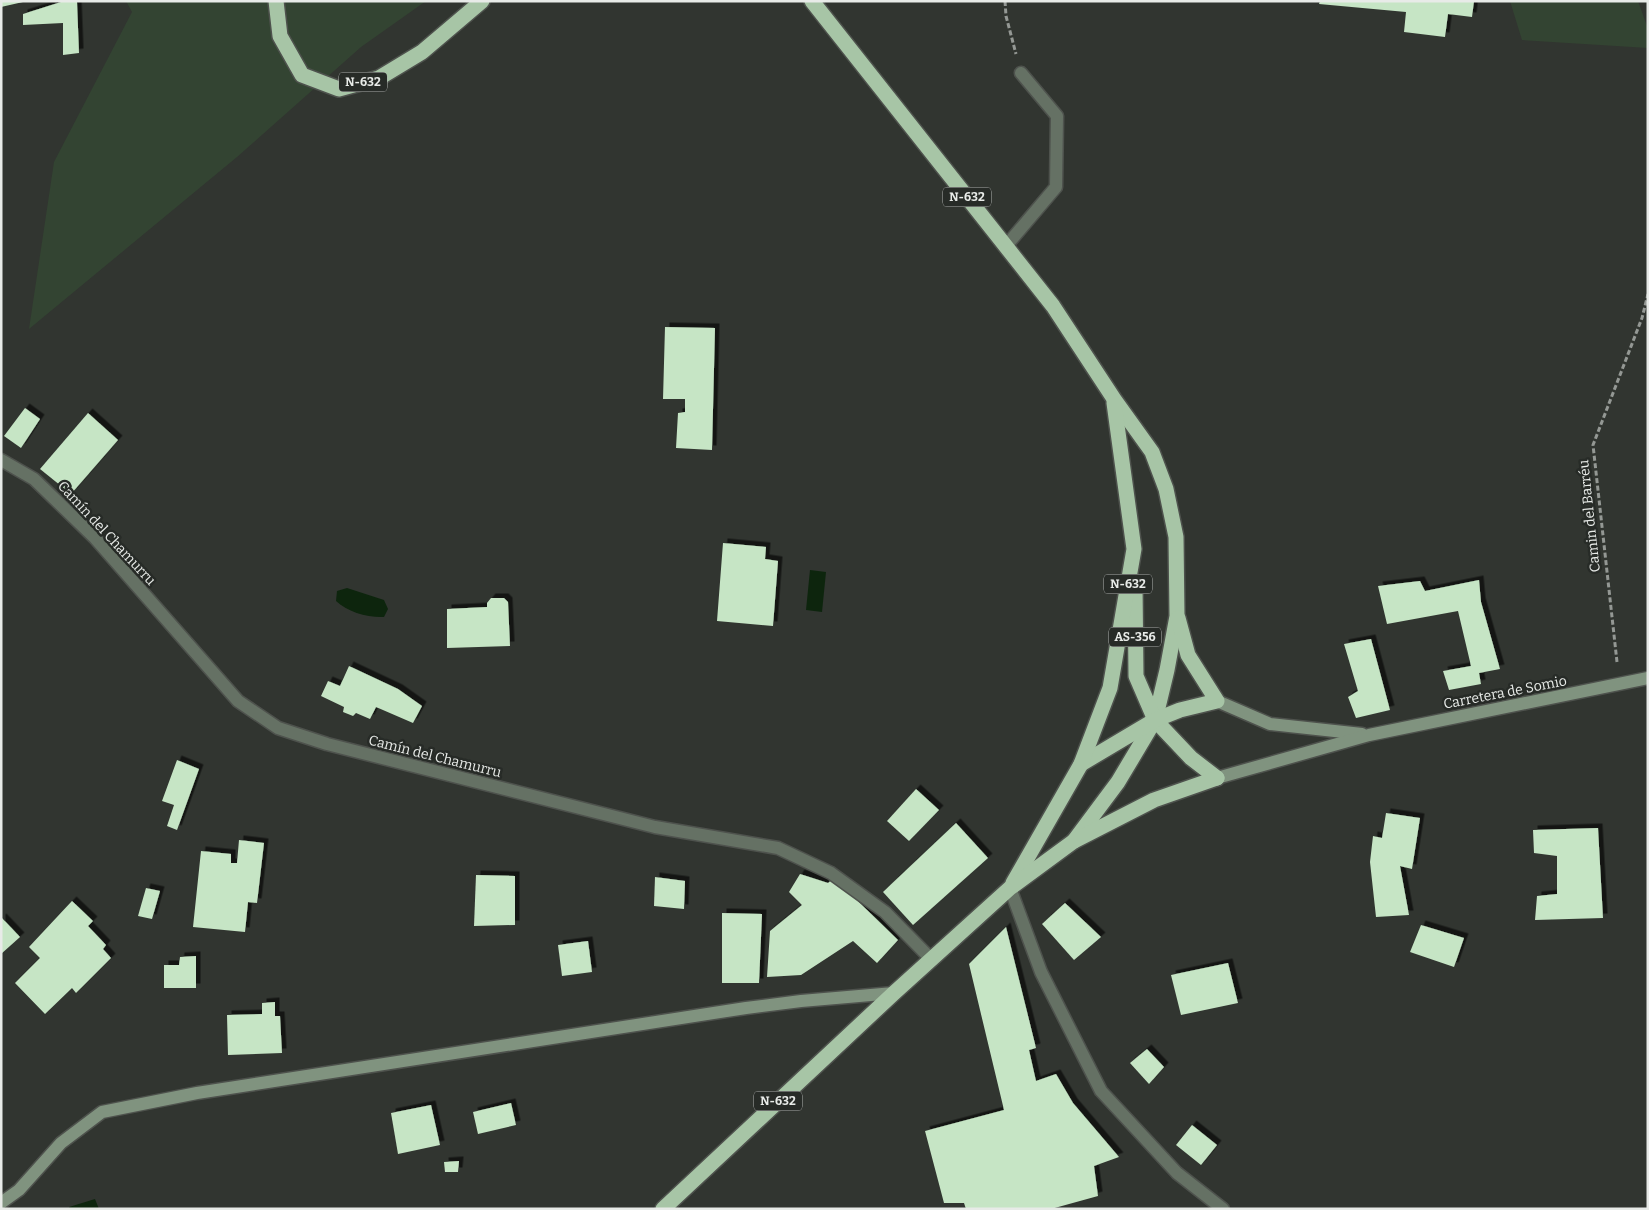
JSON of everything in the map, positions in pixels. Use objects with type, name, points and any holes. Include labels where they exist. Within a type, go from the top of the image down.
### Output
[{"type":"highway","name":"N-632","points":[[276,1],[280,36],[302,75],[339,89],[378,78],[422,52],[482,1]]},
{"type":"highway","name":"N-632","points":[[663,1209],[894,993],[1010,888],[1074,841],[1118,782],[1155,720],[1177,616],[1176,537],[1166,489],[1152,452],[1114,399],[1053,306],[812,1]]},
{"type":"highway","name":"N-632","points":[[1010,888],[1081,764],[1110,688],[1134,549],[1114,399]]},
{"type":"highway","name":"AS-356","points":[[1134,549],[1136,676],[1155,720],[1190,758],[1218,778]]},
{"type":"highway","name":"AS-356","points":[[1177,616],[1188,655],[1217,701]]},
{"type":"highway","points":[[1081,764],[1155,720],[1180,710],[1217,701]]},
{"type":"highway","points":[[1074,841],[1154,800],[1218,778]]},
{"type":"street","points":[[1006,246],[1056,187],[1057,116],[1021,72]]},
{"type":"street","name":"Camín del Chamurru","points":[[1,460],[34,479],[95,538],[238,701],[278,728],[327,744],[655,827],[778,848],[831,873],[885,912],[932,960]]},
{"type":"street","name":"Carretera de Somio","points":[[1369,735],[1648,678]]},
{"type":"street","points":[[1217,701],[1270,724],[1369,735]]},
{"type":"street","points":[[1218,778],[1369,735]]},
{"type":"street","points":[[1010,888],[1041,972],[1101,1091],[1177,1173],[1223,1209]]},
{"type":"street","points":[[1,1204],[18,1190],[61,1143],[102,1112],[196,1093],[746,1008],[894,993]]},
{"type":"path","points":[[1005,1],[1006,16],[1021,72]]},
{"type":"path","name":"Camin del Barréu","points":[[1620,684],[1593,445],[1642,318],[1648,294]]},
{"type":"shaded area","points":[[126,1],[426,1],[361,47],[237,157],[29,329],[54,162],[132,12]]},
{"type":"shaded area","points":[[1510,1],[1638,1],[1648,29],[1648,48],[1522,40]]},
{"type":"shaded area","points":[[810,570],[826,572],[822,612],[806,610]]},
{"type":"shaded area","points":[[347,588],[384,600],[388,609],[384,617],[358,614],[341,605],[336,601],[337,591]]},
{"type":"shaded area","points":[[95,1199],[99,1209],[70,1209],[69,1207]]},
{"type":"building","points":[[1,1],[23,1],[23,2],[1,7]]},
{"type":"building","points":[[1320,1],[1474,1],[1472,17],[1448,14],[1445,37],[1404,32],[1406,12],[1319,4]]},
{"type":"building","points":[[61,2],[77,2],[79,53],[63,55],[63,23],[23,25],[23,14]]},
{"type":"building","points":[[665,327],[715,328],[712,450],[676,448],[678,413],[685,412],[685,399],[663,399]]},
{"type":"building","points":[[25,408],[40,419],[21,448],[4,436]]},
{"type":"building","points":[[88,413],[118,440],[71,494],[40,469]]},
{"type":"building","points":[[723,543],[766,547],[765,559],[778,561],[773,626],[717,621]]},
{"type":"building","points":[[1479,580],[1481,602],[1500,669],[1479,673],[1481,684],[1449,690],[1443,671],[1471,666],[1458,611],[1387,624],[1378,586],[1420,581],[1425,591]]},
{"type":"building","points":[[491,598],[504,598],[508,602],[510,646],[447,648],[447,609],[487,607],[487,603]]},
{"type":"building","points":[[1371,639],[1390,710],[1356,718],[1348,697],[1358,691],[1344,644]]},
{"type":"building","points":[[349,666],[398,689],[422,706],[413,723],[376,707],[370,719],[356,713],[353,716],[343,712],[344,707],[321,696],[328,681],[340,686]]},
{"type":"building","points":[[177,760],[199,769],[177,830],[167,826],[174,805],[162,801]]},
{"type":"building","points":[[916,789],[939,810],[909,841],[887,821]]},
{"type":"building","points":[[1386,813],[1420,818],[1412,869],[1400,866],[1409,915],[1376,917],[1370,862],[1373,836],[1382,838]]},
{"type":"building","points":[[956,823],[988,858],[913,925],[883,892]]},
{"type":"building","points":[[1598,828],[1603,918],[1535,920],[1537,896],[1557,894],[1557,856],[1534,853],[1533,830]]},
{"type":"building","points":[[239,840],[264,843],[257,903],[248,902],[245,932],[193,927],[201,851],[231,854],[231,863],[237,863]]},
{"type":"building","points":[[800,874],[828,883],[834,878],[898,940],[877,963],[853,941],[801,975],[767,977],[770,931],[802,905],[789,892]]},
{"type":"building","points":[[476,875],[515,876],[515,925],[474,926]]},
{"type":"building","points":[[655,877],[685,881],[684,909],[654,906]]},
{"type":"building","points":[[146,888],[160,891],[152,919],[138,916]]},
{"type":"building","points":[[72,901],[93,921],[88,926],[106,945],[103,949],[111,958],[76,993],[72,988],[45,1014],[15,983],[40,958],[29,947]]},
{"type":"building","points":[[1065,903],[1101,937],[1074,960],[1042,924]]},
{"type":"building","points":[[722,913],[762,914],[759,983],[722,983]]},
{"type":"building","points":[[1,919],[20,937],[1,954]]},
{"type":"building","points":[[1421,925],[1464,938],[1454,967],[1410,952]]},
{"type":"building","points":[[1006,927],[1036,1048],[1029,1050],[1036,1081],[1056,1074],[1073,1103],[1119,1157],[1094,1166],[1098,1196],[1051,1209],[966,1209],[964,1203],[944,1203],[925,1131],[1004,1110],[969,964]]},
{"type":"building","points":[[588,941],[592,972],[562,976],[558,945]]},
{"type":"building","points":[[196,956],[196,988],[164,988],[164,965],[179,965],[180,957]]},
{"type":"building","points":[[1228,963],[1238,1003],[1181,1015],[1171,975]]},
{"type":"building","points":[[275,1002],[275,1016],[280,1016],[282,1053],[228,1055],[227,1015],[262,1014],[262,1003]]},
{"type":"building","points":[[1147,1049],[1164,1067],[1149,1084],[1130,1063]]},
{"type":"building","points":[[511,1103],[516,1125],[478,1134],[473,1112]]},
{"type":"building","points":[[431,1105],[440,1145],[398,1154],[391,1113]]},
{"type":"building","points":[[1192,1125],[1217,1145],[1201,1165],[1176,1145]]},
{"type":"building","points":[[459,1161],[458,1172],[445,1172],[444,1162]]}]
